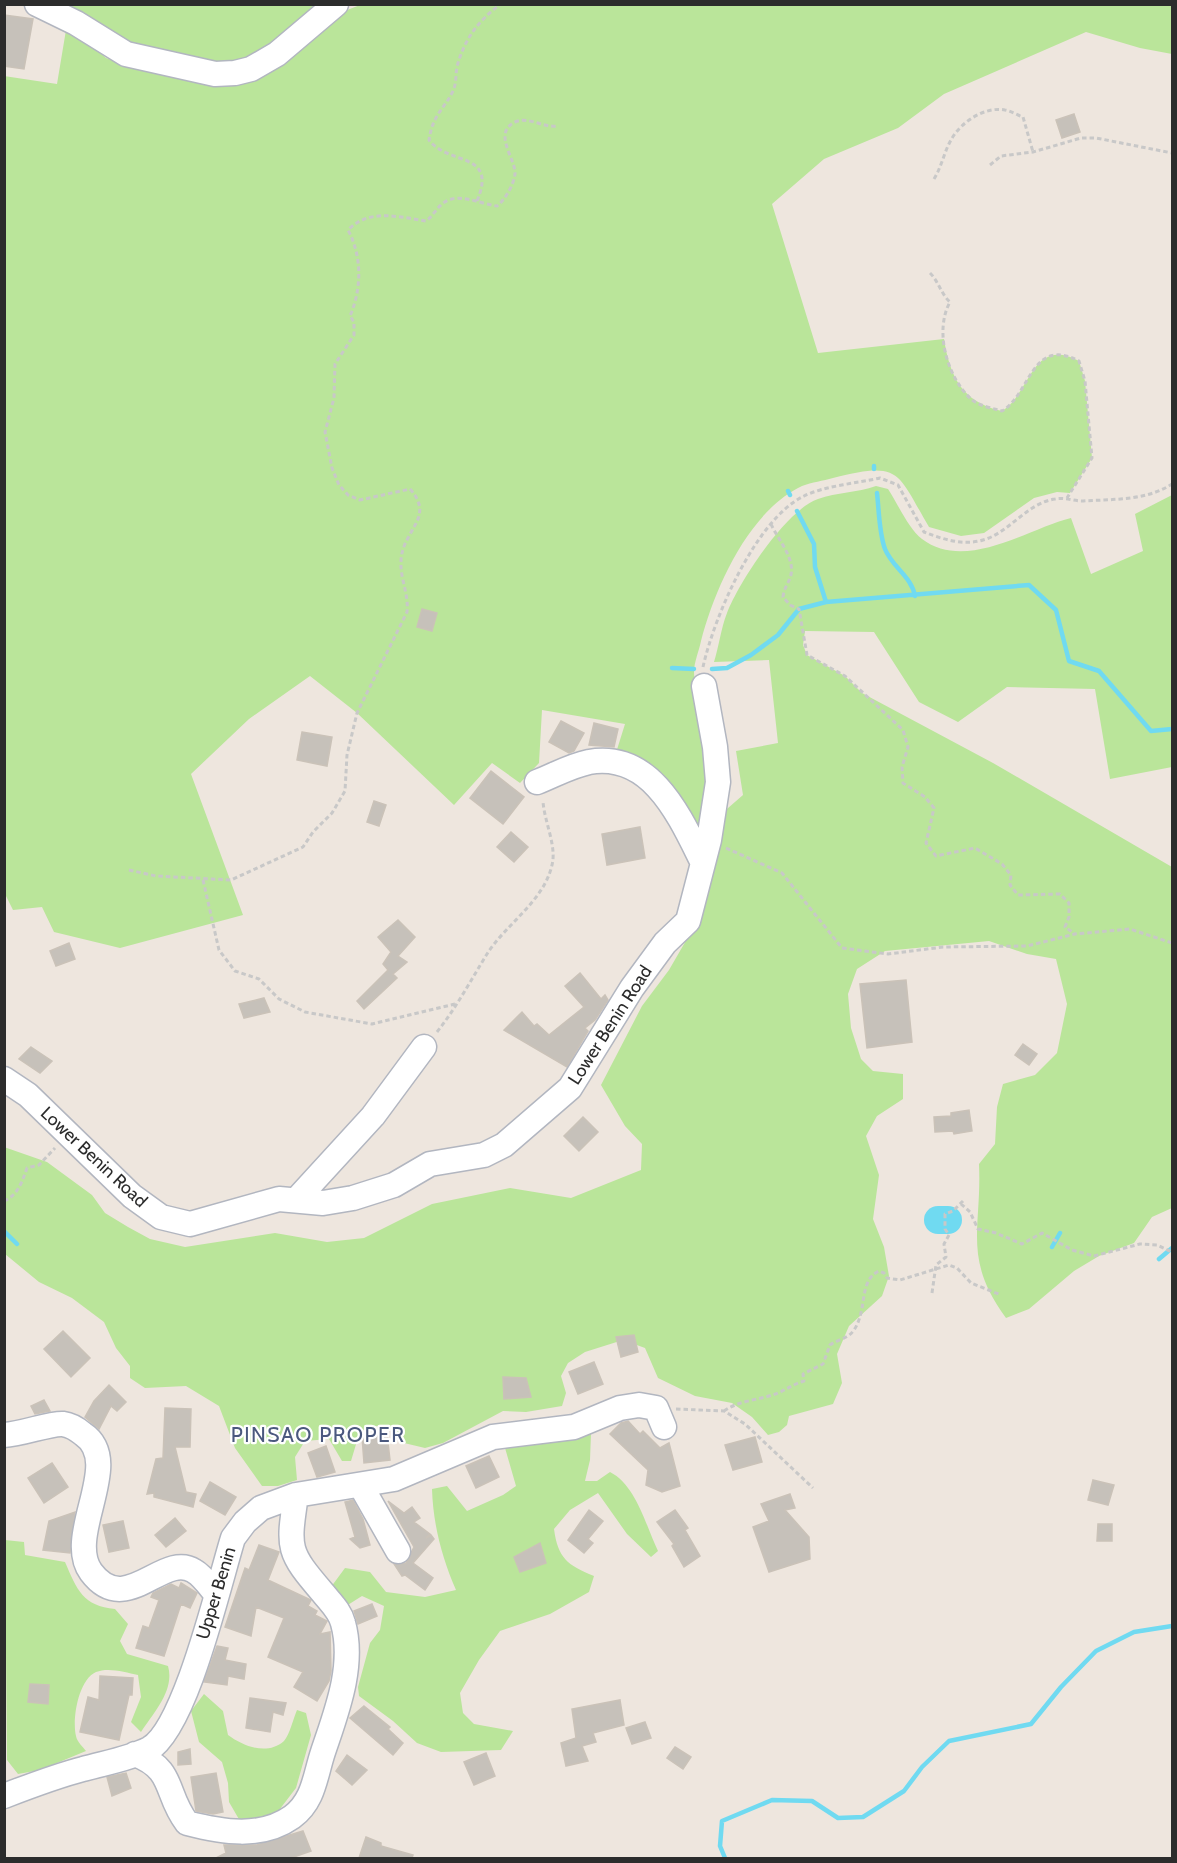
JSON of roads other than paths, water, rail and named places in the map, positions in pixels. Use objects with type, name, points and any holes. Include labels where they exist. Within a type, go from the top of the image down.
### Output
[{"type":"street","points":[[37,4],[76,23],[126,54],[215,74],[235,73],[268,59],[336,4]]},
{"type":"street","name":"Lower Benin Road","points":[[4,1079],[28,1095],[108,1174],[160,1217],[190,1224],[279,1199],[323,1203],[353,1198],[394,1185],[430,1164],[484,1155],[504,1145],[570,1088],[632,988],[665,943],[688,921],[706,852],[718,782],[715,747],[704,686]]},
{"type":"street","points":[[543,780],[556,772],[589,762],[609,760],[635,768],[663,792],[706,852]]},
{"type":"street","points":[[297,1199],[373,1116],[424,1047]]},
{"type":"street","name":"Upper Benin","points":[[4,1796],[80,1769],[135,1754],[150,1748],[160,1740],[180,1708],[233,1538],[245,1522],[261,1508],[296,1495],[394,1479],[464,1448],[510,1433],[564,1429],[621,1408],[639,1405],[660,1418]]},
{"type":"street","points":[[4,1435],[61,1424],[70,1426],[94,1442],[98,1451],[97,1474],[85,1558],[94,1576],[111,1587],[132,1588],[171,1568],[182,1566],[194,1570],[216,1594]]},
{"type":"street","points":[[362,1486],[398,1551]]},
{"type":"street","points":[[135,1754],[152,1761],[160,1768],[179,1812],[187,1823],[222,1831],[258,1832],[291,1818],[306,1804],[341,1698],[346,1638],[338,1610],[299,1566],[292,1552],[290,1538],[296,1495]]},
{"type":"waterway","points":[[788,491],[790,495]]},
{"type":"waterway","points":[[877,493],[880,529],[885,549],[910,583],[915,596]]},
{"type":"waterway","points":[[797,511],[814,544],[815,567],[826,602]]},
{"type":"waterway","points":[[712,669],[727,668],[751,655],[778,635],[799,609],[826,602],[1029,585],[1056,610],[1069,661],[1099,671],[1151,731],[1172,729]]},
{"type":"waterway","points":[[672,668],[694,669]]},
{"type":"waterway","points":[[938,1220],[948,1220]]},
{"type":"waterway","points":[[4,1231],[17,1244]]},
{"type":"waterway","points":[[1052,1247],[1060,1233]]},
{"type":"waterway","points":[[1159,1259],[1172,1248]]},
{"type":"waterway","points":[[725,1858],[720,1846],[722,1821],[772,1800],[812,1801],[838,1818],[863,1817],[904,1791],[922,1767],[949,1741],[1031,1724],[1061,1687],[1096,1651],[1134,1632],[1172,1626]]},
{"type":"district","name":"PINSAO PROPER","points":[[318,1435]]}]
